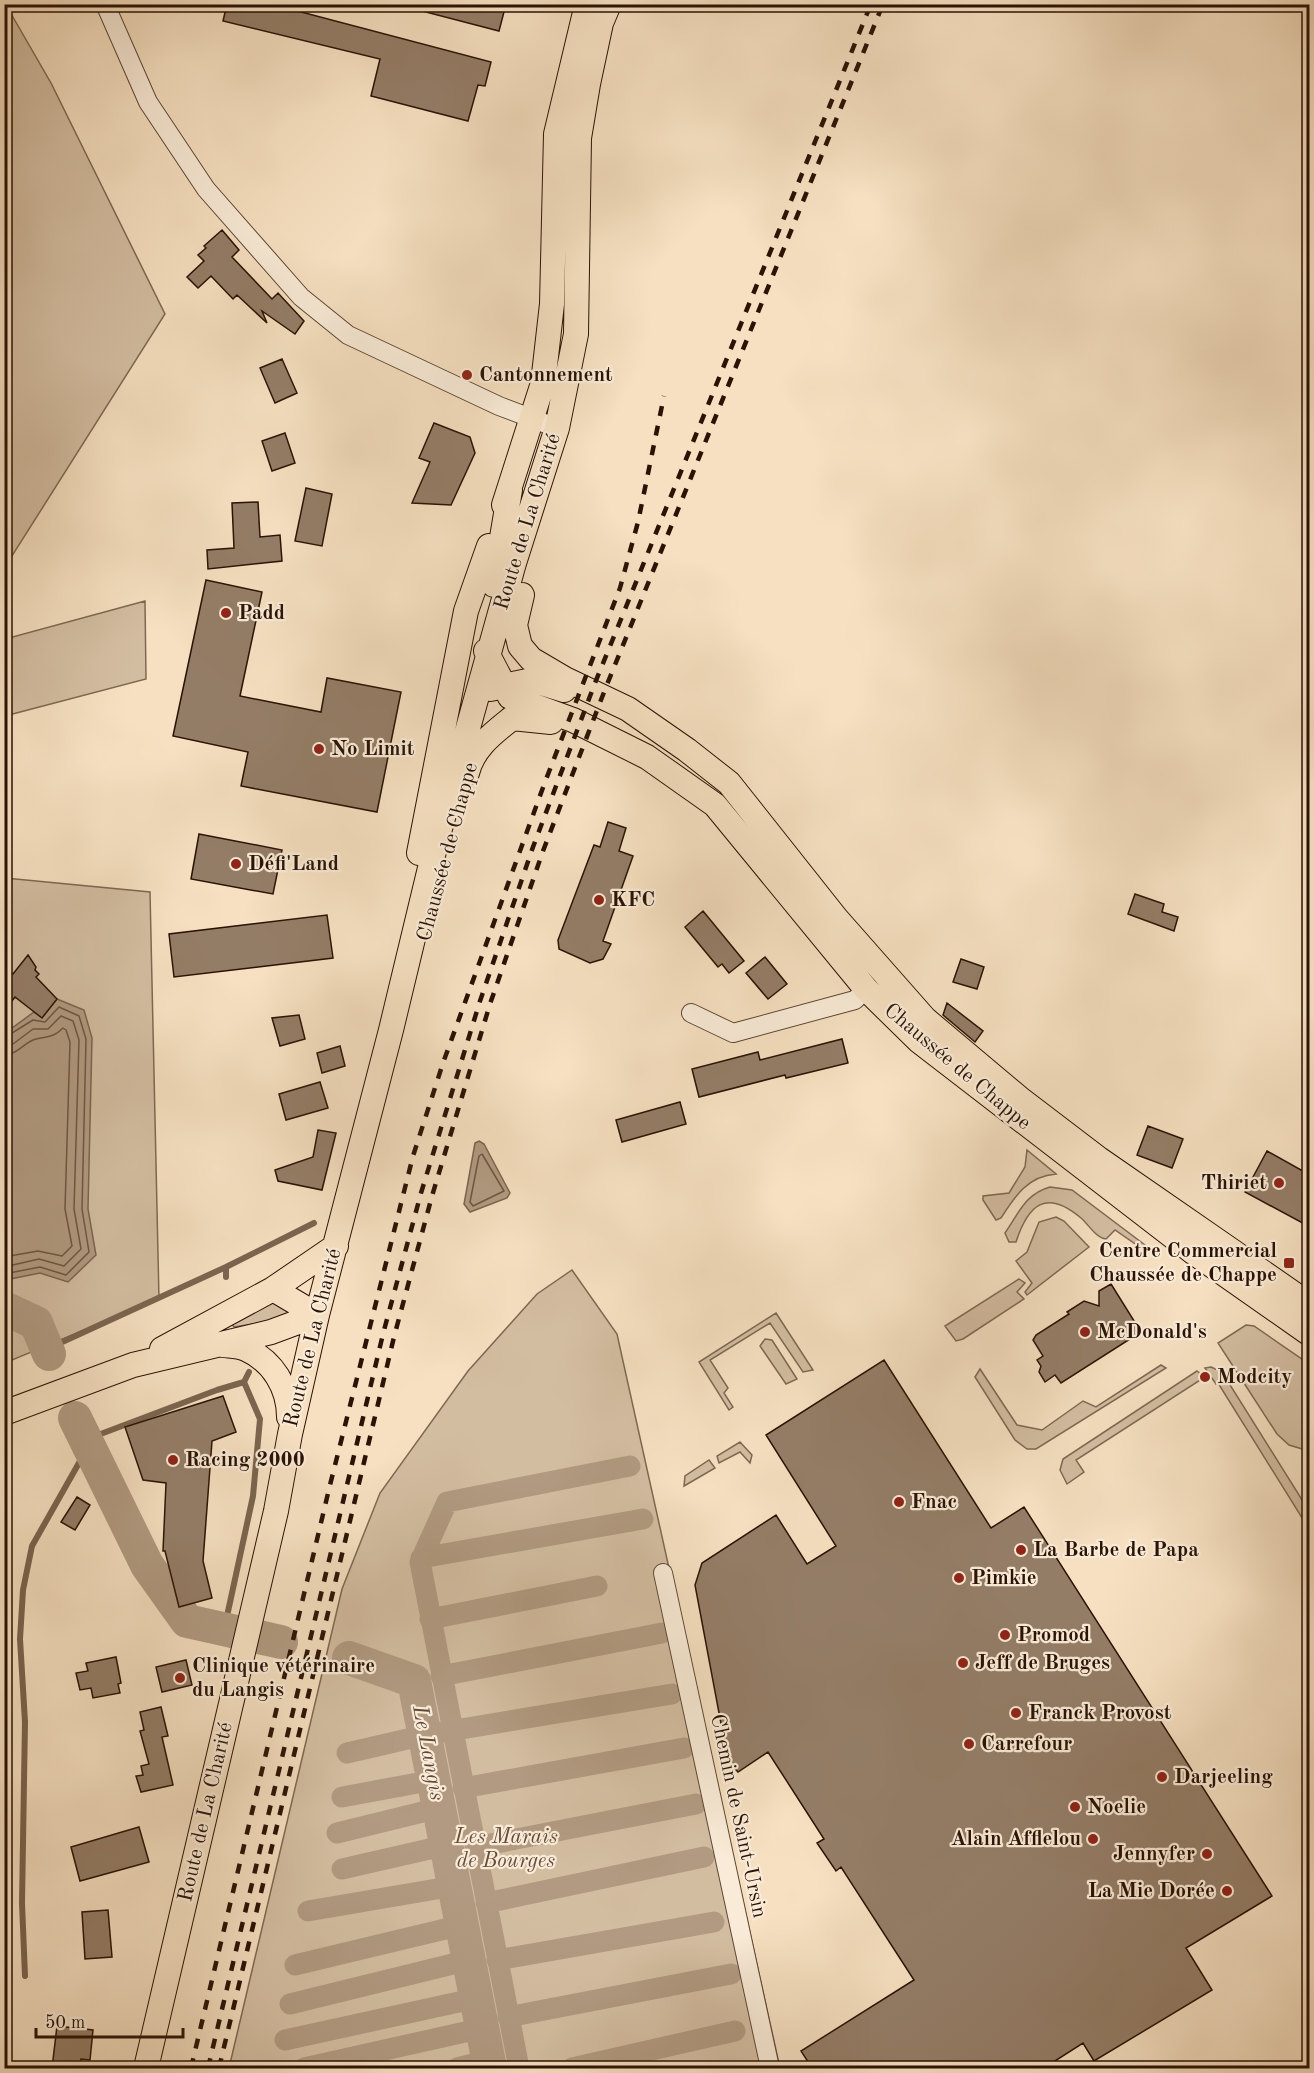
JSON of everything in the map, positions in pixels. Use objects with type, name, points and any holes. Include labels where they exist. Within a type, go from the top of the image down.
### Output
[{"type":"main road","name":"Route de La Charité","points":[[391,1030],[395,971],[466,611],[510,490],[543,383],[552,304],[556,134],[587,4]]},
{"type":"main road","name":"Route de La Charité","points":[[146,2068],[243,1659],[317,1315],[391,1030],[436,843],[480,692],[514,563],[557,428],[576,334],[579,138],[599,33],[609,4]]},
{"type":"main road","name":"Chaussée de Chappe","points":[[557,428],[515,625],[520,645],[531,659],[565,679],[628,709],[729,783],[836,918],[925,1018],[1019,1098],[1099,1159],[1310,1305]]},
{"type":"main road","name":"Chaussée de Chappe","points":[[510,490],[483,644],[510,697],[573,720],[647,757],[715,805],[866,989],[920,1041],[1017,1119],[1193,1252],[1310,1334]]},
{"type":"main road","name":"Chaussée de Chappe","points":[[442,730],[480,692],[532,680],[583,696],[639,720],[687,750]]},
{"type":"main road","name":"Chaussée de Chappe","points":[[391,1030],[412,984],[470,760],[486,739],[512,718],[543,720],[647,757]]},
{"type":"main road","points":[[133,1365],[273,1289],[336,1246]]},
{"type":"main road","points":[[273,1289],[317,1315]]},
{"type":"main road","points":[[4,1413],[133,1365],[271,1332],[317,1315]]},
{"type":"main road","points":[[217,1344],[246,1348],[271,1368],[286,1392],[290,1434]]},
{"type":"street","points":[[105,4],[148,102],[206,189],[301,297],[348,335],[533,420],[557,428]]},
{"type":"street","points":[[691,1013],[733,1033],[855,1000],[866,989]]},
{"type":"street","name":"Chemin de Saint-Ursin","points":[[663,1573],[770,2068]]},
{"type":"green space","points":[[6,5],[51,83],[165,314],[5,567]]},
{"type":"green space","points":[[145,601],[146,679],[5,716],[5,639]]},
{"type":"green space","points":[[5,878],[150,892],[159,1299],[5,1363]]},
{"type":"green space","points":[[1027,1150],[1056,1174],[1038,1179],[1023,1188],[1001,1218],[996,1220],[983,1200],[983,1196],[1009,1193],[1025,1167]]},
{"type":"green space","points":[[1050,1187],[1072,1190],[1145,1245],[1144,1250],[1115,1230],[1106,1239],[1102,1238],[1069,1209],[1048,1203],[1033,1210],[1026,1218],[1016,1242],[1009,1242],[1005,1233],[1023,1205],[1034,1194]]},
{"type":"green space","points":[[1056,1217],[1064,1221],[1089,1247],[1027,1295],[1025,1292],[1032,1283],[1016,1261],[1027,1252],[1039,1222]]},
{"type":"green space","name":"Les Marais de Bourges","points":[[572,1270],[617,1334],[780,2068],[229,2068],[342,1589],[380,1493],[468,1371],[537,1294]]},
{"type":"green space","points":[[1019,1279],[1025,1283],[1017,1292],[1024,1299],[963,1339],[956,1341],[945,1326]]},
{"type":"green space","points":[[274,1302],[289,1308],[289,1318],[234,1327],[231,1323]]},
{"type":"green space","points":[[776,1313],[813,1370],[803,1372],[770,1323],[710,1360],[728,1388],[724,1393],[733,1407],[729,1410],[699,1362]]},
{"type":"green space","points":[[1246,1325],[1254,1326],[1309,1364],[1309,1451],[1289,1445],[1277,1434],[1218,1343]]},
{"type":"green space","points":[[765,1339],[772,1340],[797,1379],[786,1384],[760,1346]]},
{"type":"green space","points":[[1161,1365],[1166,1368],[1036,1449],[1027,1449],[1015,1440],[975,1377],[980,1369],[1017,1425],[1042,1430],[1083,1401],[1096,1407]]},
{"type":"green space","points":[[1211,1367],[1222,1372],[1309,1511],[1309,1529],[1218,1383],[1216,1384],[1205,1368]]},
{"type":"green space","points":[[1197,1371],[1205,1377],[1076,1460],[1084,1472],[1067,1484],[1060,1470],[1063,1459]]},
{"type":"green space","points":[[740,1442],[752,1455],[750,1463],[740,1452],[719,1463],[717,1456]]},
{"type":"green space","points":[[709,1460],[715,1468],[684,1486],[685,1476]]},
{"type":"water","points":[[57,999],[84,1010],[92,1038],[88,1209],[96,1255],[68,1282],[40,1273],[5,1280],[4,1034],[34,1012],[42,1017]]},
{"type":"water","points":[[479,1141],[484,1144],[510,1193],[507,1198],[470,1212],[464,1204],[475,1143]]},
{"type":"building","points":[[227,4],[271,4],[491,62],[485,86],[478,85],[468,121],[371,96],[380,59],[223,21]]},
{"type":"building","points":[[418,4],[493,4],[505,8],[499,31],[418,10]]},
{"type":"building","points":[[222,230],[239,250],[232,257],[272,299],[278,293],[304,321],[295,334],[262,311],[267,323],[237,295],[233,299],[211,276],[198,288],[187,277],[204,261],[198,255],[206,248],[204,246]]},
{"type":"building","points":[[282,359],[297,393],[275,403],[260,368]]},
{"type":"building","points":[[434,423],[470,437],[475,453],[451,505],[412,503],[430,462],[419,458]]},
{"type":"building","points":[[285,433],[295,463],[272,471],[262,441]]},
{"type":"building","points":[[306,488],[332,494],[322,546],[295,541]]},
{"type":"building","points":[[258,502],[260,537],[280,535],[282,561],[208,569],[207,550],[234,548],[232,503]]},
{"type":"building","points":[[206,580],[262,592],[240,696],[321,712],[327,678],[401,692],[377,812],[241,786],[248,752],[173,736]]},
{"type":"building","name":"KFC","points":[[608,822],[626,828],[619,851],[633,856],[603,941],[611,944],[603,959],[590,963],[559,949],[558,940],[594,845],[600,847]]},
{"type":"building","name":"Défi'Land","points":[[199,834],[282,850],[273,894],[191,879]]},
{"type":"building","points":[[1135,894],[1164,904],[1162,912],[1178,917],[1174,931],[1128,914]]},
{"type":"building","points":[[703,911],[744,961],[729,973],[722,964],[718,967],[685,927]]},
{"type":"building","points":[[327,915],[333,958],[174,977],[169,934]]},
{"type":"building","points":[[28,955],[39,974],[36,977],[57,999],[42,1018],[15,997],[4,1011],[4,967],[13,974]]},
{"type":"building","points":[[765,957],[787,984],[768,999],[746,973]]},
{"type":"building","points":[[961,959],[984,967],[977,989],[953,982]]},
{"type":"building","points":[[947,1003],[983,1031],[975,1042],[943,1015]]},
{"type":"building","points":[[299,1015],[305,1039],[280,1046],[272,1018]]},
{"type":"building","points":[[842,1039],[848,1063],[786,1078],[785,1075],[699,1097],[692,1069],[758,1052],[760,1060]]},
{"type":"building","points":[[340,1046],[345,1066],[322,1073],[317,1053]]},
{"type":"building","points":[[320,1082],[328,1108],[286,1120],[279,1094]]},
{"type":"building","points":[[680,1102],[686,1124],[622,1142],[616,1120]]},
{"type":"building","points":[[1148,1126],[1183,1139],[1172,1168],[1137,1155]]},
{"type":"building","points":[[318,1130],[336,1133],[322,1190],[278,1181],[275,1170],[313,1157]]},
{"type":"building","name":"Thiriet","points":[[1267,1151],[1310,1175],[1310,1227],[1245,1192]]},
{"type":"building","name":"McDonald's","points":[[1111,1284],[1141,1332],[1061,1383],[1055,1375],[1045,1382],[1039,1372],[1041,1366],[1037,1360],[1043,1356],[1033,1340],[1036,1335],[1069,1314],[1067,1312],[1084,1301],[1099,1306],[1099,1291]]},
{"type":"building","name":"Carrefour","points":[[884,1360],[991,1528],[1024,1507],[1272,1896],[1186,1948],[1212,1990],[1094,2061],[1083,2043],[1044,2068],[812,2068],[801,2051],[914,1980],[841,1867],[836,1871],[817,1843],[824,1839],[768,1752],[738,1772],[728,1761],[695,1585],[702,1563],[776,1515],[807,1564],[836,1546],[766,1435]]},
{"type":"building","points":[[223,1396],[236,1432],[212,1441],[203,1561],[212,1598],[179,1607],[165,1551],[163,1551],[166,1483],[143,1480],[125,1427]]},
{"type":"building","points":[[77,1497],[90,1505],[75,1530],[61,1522]]},
{"type":"building","points":[[116,1657],[121,1683],[118,1684],[120,1693],[93,1698],[91,1688],[80,1690],[76,1673],[88,1671],[86,1663]]},
{"type":"building","name":"Clinique vétérinaire du Langis","points":[[186,1660],[192,1685],[162,1692],[156,1667]]},
{"type":"building","points":[[161,1707],[168,1736],[162,1737],[173,1785],[141,1792],[136,1776],[143,1775],[141,1766],[149,1764],[140,1731],[144,1730],[140,1712]]},
{"type":"building","points":[[139,1827],[149,1862],[80,1881],[71,1847]]},
{"type":"building","points":[[108,1910],[112,1957],[85,1959],[82,1912]]},
{"type":"building","points":[[57,2026],[93,2030],[90,2060],[81,2059],[80,2068],[52,2068]]},
{"type":"waterway","points":[[226,1267],[314,1223]]},
{"type":"waterway","points":[[47,1349],[226,1267],[226,1277]]},
{"type":"waterway","name":"Le Langis","points":[[4,1308],[36,1323],[49,1354]]},
{"type":"waterway","points":[[224,1630],[253,1496],[260,1419],[244,1382],[249,1372]]},
{"type":"waterway","points":[[25,1976],[22,1903],[25,1722],[20,1639],[23,1590],[32,1546],[88,1447],[98,1435],[244,1382]]},
{"type":"waterway","name":"Le Langis","points":[[75,1418],[147,1565],[187,1621],[281,1642]]},
{"type":"waterway","points":[[519,2068],[420,1562],[447,1502],[630,1466]]},
{"type":"waterway","points":[[421,1558],[643,1519]]},
{"type":"waterway","points":[[430,1619],[597,1586]]},
{"type":"waterway","points":[[441,1676],[662,1633]]},
{"type":"waterway","name":"Le Langis","points":[[349,1658],[414,1681],[490,2068]]},
{"type":"waterway","points":[[347,1753],[425,1735],[672,1694]]},
{"type":"waterway","points":[[463,1788],[684,1748]]},
{"type":"waterway","points":[[342,1797],[434,1780]]},
{"type":"waterway","points":[[475,1847],[696,1804]]},
{"type":"waterway","points":[[337,1833],[439,1808]]},
{"type":"waterway","points":[[342,1869],[447,1845]]},
{"type":"waterway","points":[[486,1903],[704,1857]]},
{"type":"waterway","points":[[308,1911],[454,1886]]},
{"type":"waterway","points":[[497,1960],[714,1922]]},
{"type":"waterway","points":[[295,1965],[462,1925]]},
{"type":"waterway","points":[[290,2004],[469,1960]]},
{"type":"waterway","points":[[508,2017],[731,1974]]},
{"type":"waterway","points":[[285,2040],[477,1998]]},
{"type":"waterway","points":[[304,2068],[483,2028]]},
{"type":"waterway","points":[[572,2068],[735,2031]]},
{"type":"waterway","points":[[457,2068],[489,2060]]},
{"type":"railway","points":[[208,2068],[383,1334],[421,1193],[480,1001],[533,847],[595,683],[871,4]]},
{"type":"railway","points":[[219,2068],[394,1337],[432,1196],[490,1004],[543,851],[606,687],[883,4]]},
{"type":"railway","points":[[191,2068],[330,1485],[413,1156],[443,1063],[545,782],[620,588],[638,522],[664,396]]},
{"type":"place","name":"Cantonnement","points":[[467,375]]},
{"type":"place","name":"Padd","points":[[226,613]]},
{"type":"place","name":"No Limit","points":[[319,749]]},
{"type":"place","name":"Défi'Land","points":[[236,864]]},
{"type":"place","name":"KFC","points":[[599,900]]},
{"type":"place","name":"Thiriet","points":[[1279,1183]]},
{"type":"place","name":"Centre Commercial Chaussée de Chappe","points":[[1289,1263]]},
{"type":"place","name":"McDonald's","points":[[1085,1332]]},
{"type":"place","name":"Modcity","points":[[1205,1377]]},
{"type":"place","name":"Racing 2000","points":[[173,1460]]},
{"type":"place","name":"Fnac","points":[[899,1502]]},
{"type":"place","name":"La Barbe de Papa","points":[[1021,1550]]},
{"type":"place","name":"Pimkie","points":[[959,1578]]},
{"type":"place","name":"Promod","points":[[1005,1635]]},
{"type":"place","name":"Jeff de Bruges","points":[[963,1663]]},
{"type":"place","name":"Clinique vétérinaire du Langis","points":[[180,1678]]},
{"type":"place","name":"Franck Provost","points":[[1016,1713]]},
{"type":"place","name":"Carrefour","points":[[969,1744]]},
{"type":"place","name":"Darjeeling","points":[[1162,1777]]},
{"type":"place","name":"Noelie","points":[[1075,1807]]},
{"type":"place","name":"Alain Afflelou","points":[[1093,1839]]},
{"type":"place","name":"Jennyfer","points":[[1207,1854]]},
{"type":"place","name":"La Mie Dorée","points":[[1227,1891]]}]
